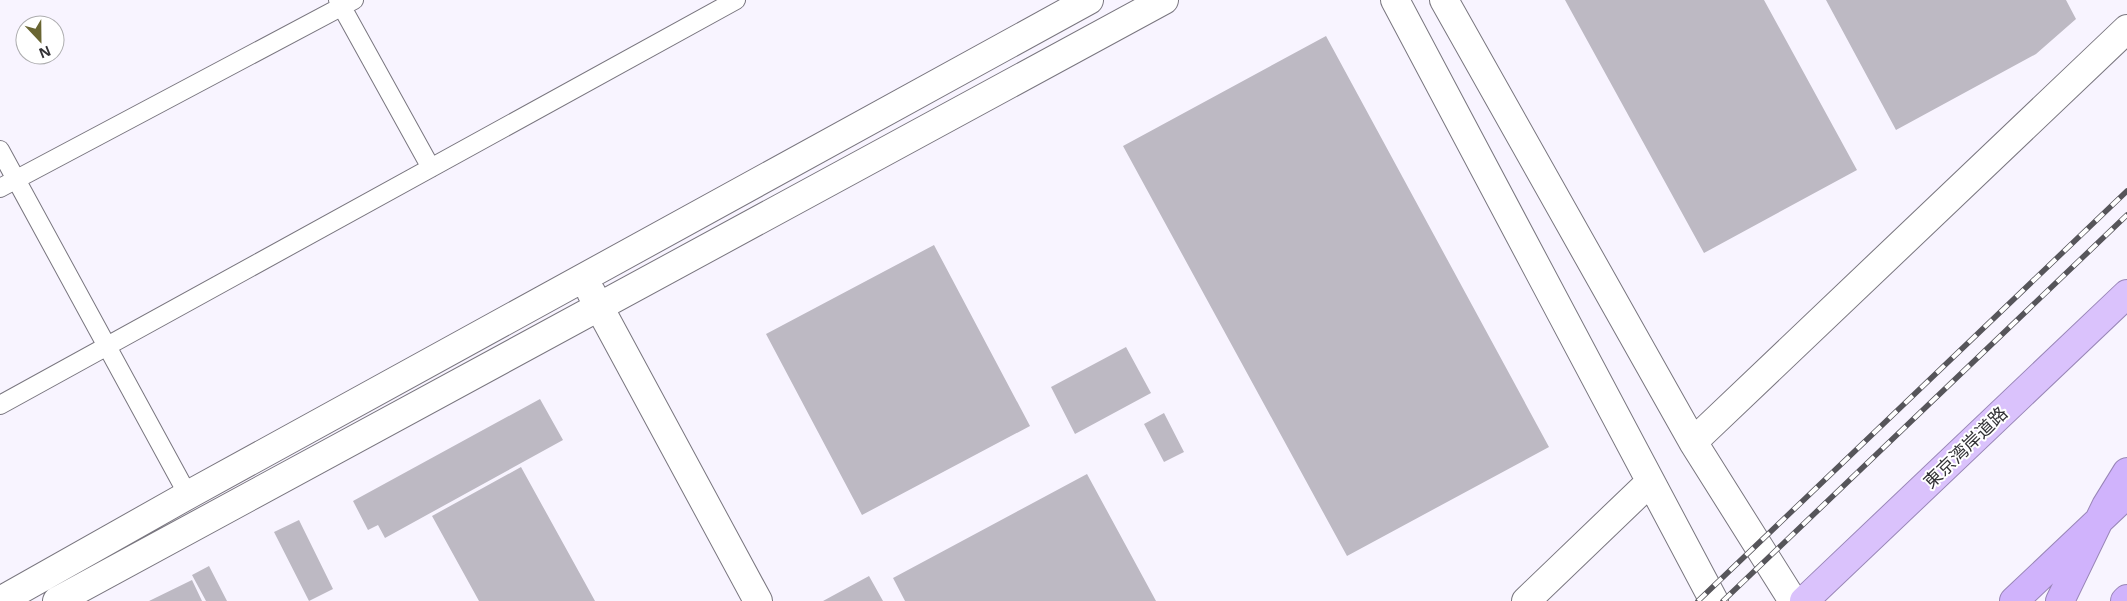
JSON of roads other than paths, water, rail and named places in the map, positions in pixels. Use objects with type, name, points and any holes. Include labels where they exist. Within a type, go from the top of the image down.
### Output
[{"type":"highway","name":"東京湾岸道路","points":[[1804,601],[2127,294]]},
{"type":"highway","points":[[2060,601],[2106,506],[2127,472]]},
{"type":"highway","points":[[2014,601],[2127,494]]},
{"type":"street","points":[[0,601],[188,494],[1089,0]]},
{"type":"street","points":[[57,601],[1164,0]]},
{"type":"street","points":[[1395,0],[1714,601]]},
{"type":"street","points":[[1444,0],[1693,442],[1793,601]]},
{"type":"street","points":[[1693,442],[2127,30]]},
{"type":"street","points":[[584,278],[758,601]]},
{"type":"street","points":[[1526,601],[1650,482]]},
{"type":"lane","points":[[0,404],[736,0]]},
{"type":"lane","points":[[0,188],[345,2],[431,168]]},
{"type":"lane","points":[[0,150],[188,494]]},
{"type":"railway","points":[[1698,601],[2127,191]]},
{"type":"railway","points":[[1723,601],[2127,215]]}]
